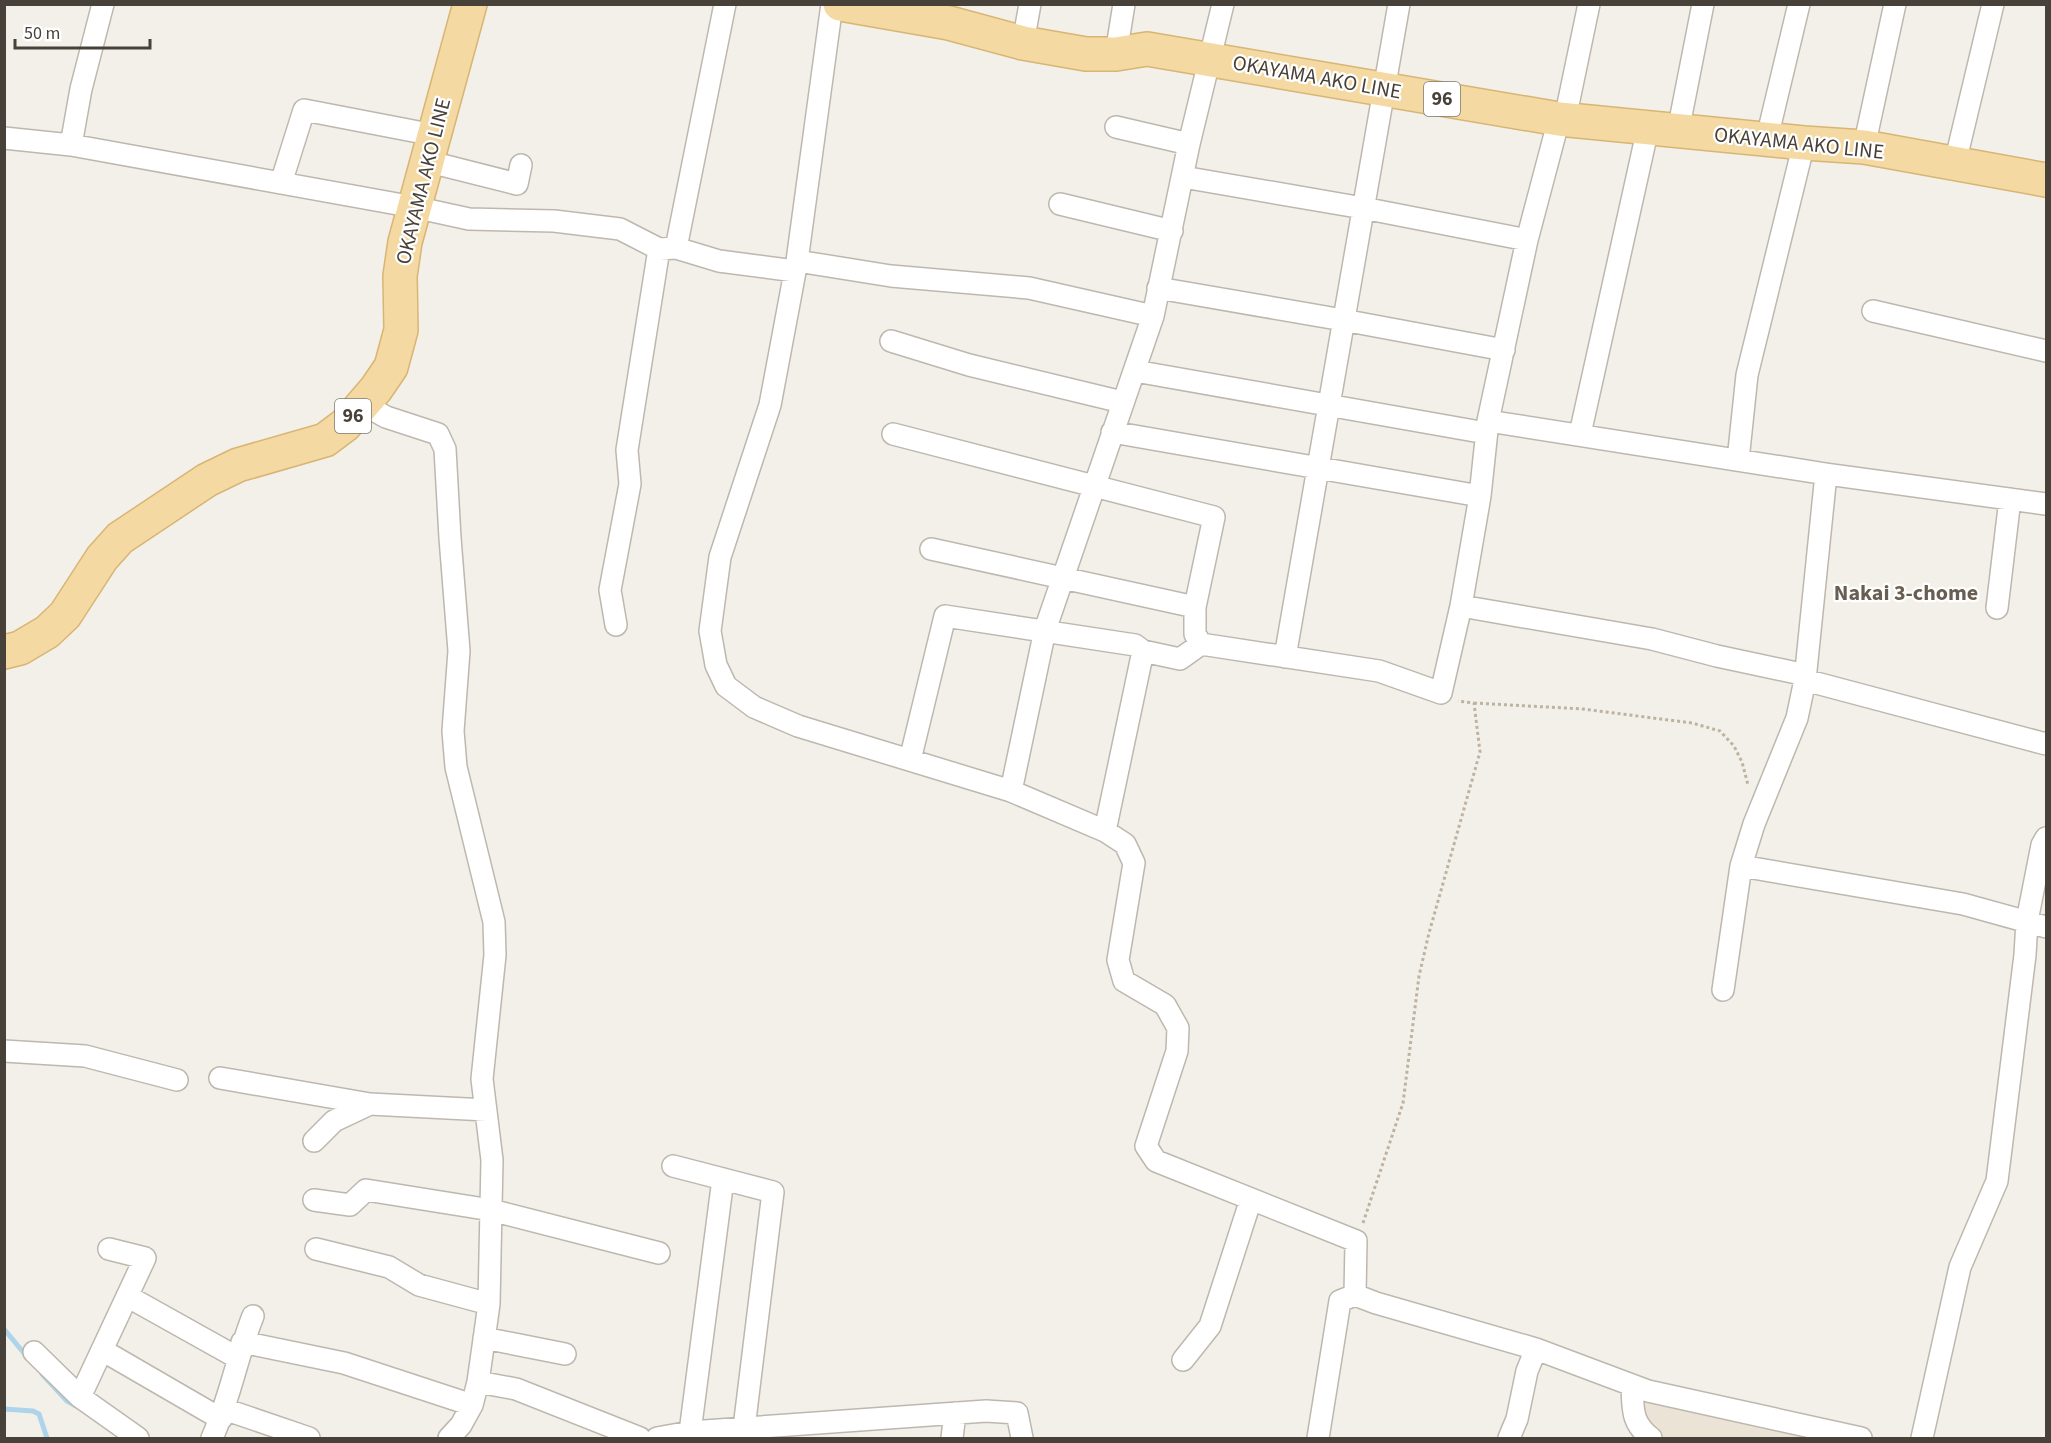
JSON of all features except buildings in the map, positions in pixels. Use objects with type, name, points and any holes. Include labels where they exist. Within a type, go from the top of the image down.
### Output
[{"type":"main road","name":"OKAYAMA AKO LINE","points":[[4,652],[20,648],[47,632],[65,615],[102,558],[120,538],[207,480],[238,465],[325,440],[345,425],[391,367],[401,330],[400,276],[405,242],[470,4]]},
{"type":"main road","name":"OKAYAMA AKO LINE","points":[[840,4],[949,23],[1023,43],[1086,54],[1116,54],[1147,49],[1562,119],[1864,147],[2046,180]]},
{"type":"street","points":[[71,145],[81,89],[103,4]]},
{"type":"street","points":[[616,625],[610,590],[630,484],[627,450],[668,248],[726,4]]},
{"type":"street","points":[[832,4],[796,266],[770,405],[720,557],[710,631],[716,665],[726,686],[754,707],[798,726],[1011,791],[1105,831],[1125,844],[1134,863],[1118,960],[1124,981],[1165,1005],[1178,1028],[1177,1051],[1146,1146],[1156,1161],[1356,1241],[1355,1295]]},
{"type":"street","points":[[1023,43],[1030,4]]},
{"type":"street","points":[[1116,54],[1124,4]]},
{"type":"street","points":[[1011,791],[1046,630],[1153,316],[1189,144],[1223,4]]},
{"type":"street","points":[[1285,657],[1399,4]]},
{"type":"street","points":[[910,760],[945,616],[1136,645],[1143,651],[1180,659],[1201,644],[1379,670],[1442,693],[1461,606],[1480,496],[1487,427],[1527,240],[1562,119],[1589,4]]},
{"type":"street","points":[[1580,434],[1663,130],[1703,4]]},
{"type":"street","points":[[1767,138],[1799,4]]},
{"type":"street","points":[[1864,147],[1895,4]]},
{"type":"street","points":[[1955,163],[1993,4]]},
{"type":"street","points":[[281,183],[304,110],[430,148],[517,184],[521,165]]},
{"type":"street","points":[[1116,127],[1189,144]]},
{"type":"street","points":[[4,138],[71,145],[470,219],[554,221],[620,229],[668,248],[719,261],[1029,288],[1153,316]]},
{"type":"street","points":[[1738,460],[1747,375],[1804,143]]},
{"type":"street","points":[[1183,177],[1363,208],[1527,240]]},
{"type":"street","points":[[1060,204],[1172,231]]},
{"type":"street","points":[[1158,288],[1504,350]]},
{"type":"street","points":[[1873,311],[2046,351]]},
{"type":"street","points":[[891,340],[969,365],[1122,402]]},
{"type":"street","points":[[1135,371],[1328,404],[1487,427],[1580,434],[1826,474],[2046,504]]},
{"type":"street","points":[[363,404],[386,417],[438,434],[445,449],[459,651],[453,731],[456,767],[494,922],[495,955],[482,1079],[492,1160],[489,1304],[478,1382],[472,1405],[449,1438]]},
{"type":"street","points":[[1112,432],[1480,496]]},
{"type":"street","points":[[893,434],[1214,516],[1195,608],[1195,634],[1201,644]]},
{"type":"street","points":[[1723,990],[1741,866],[1754,824],[1797,718],[1805,678],[1826,474]]},
{"type":"street","points":[[1997,608],[2010,499]]},
{"type":"street","points":[[931,549],[1195,608]]},
{"type":"street","points":[[1461,606],[1652,639],[2046,744]]},
{"type":"street","points":[[1105,831],[1143,651]]},
{"type":"street","points":[[1922,1438],[1960,1268],[1998,1182],[2025,955],[2037,924],[2042,845],[2046,838]]},
{"type":"street","points":[[1741,866],[1963,904],[2037,924]]},
{"type":"street","points":[[4,1051],[85,1056],[177,1080]]},
{"type":"street","points":[[220,1078],[370,1104],[486,1110]]},
{"type":"street","points":[[314,1141],[334,1121],[370,1104]]},
{"type":"street","points":[[673,1166],[773,1192],[744,1428]]},
{"type":"street","points":[[690,1432],[723,1179]]},
{"type":"street","points":[[315,1200],[350,1205],[366,1190],[491,1210],[659,1253]]},
{"type":"street","points":[[1183,1360],[1210,1326],[1251,1199]]},
{"type":"street","points":[[80,1397],[145,1258],[109,1248]]},
{"type":"street","points":[[316,1249],[389,1268],[419,1285],[489,1304]]},
{"type":"street","points":[[1318,1438],[1340,1300],[1355,1295],[1536,1349],[1632,1385],[1671,1396],[1861,1438]]},
{"type":"street","points":[[127,1296],[240,1350],[344,1363],[472,1405]]},
{"type":"street","points":[[212,1438],[222,1414],[252,1316]]},
{"type":"street","points":[[484,1338],[565,1354]]},
{"type":"street","points":[[1509,1438],[1517,1419],[1527,1371],[1536,1349]]},
{"type":"street","points":[[102,1350],[222,1414],[309,1438]]},
{"type":"street","points":[[34,1352],[80,1397],[138,1438]]},
{"type":"street","points":[[478,1382],[516,1389],[640,1438]]},
{"type":"street","points":[[1632,1385],[1633,1416],[1643,1432],[1650,1438]]},
{"type":"street","points":[[657,1438],[690,1432],[744,1428],[771,1432],[863,1429],[955,1413],[986,1411],[1017,1413],[1022,1438]]},
{"type":"street","points":[[952,1438],[955,1413]]},
{"type":"path","points":[[1442,693],[1446,699],[1474,703],[1583,709],[1692,723],[1720,731],[1734,746],[1742,762],[1748,787],[1769,788]]},
{"type":"path","points":[[1356,1241],[1403,1103],[1419,976],[1480,752],[1474,703]]},
{"type":"shaded area","points":[[1647,1400],[1815,1438],[1663,1438],[1650,1431],[1635,1402]]},
{"type":"waterway","points":[[4,1329],[28,1358]]},
{"type":"waterway","points":[[42,1374],[67,1401],[76,1406]]},
{"type":"waterway","points":[[4,1409],[33,1411],[39,1414],[47,1438]]},
{"type":"district","name":"Nakai 3-chome","points":[[1906,593]]}]
